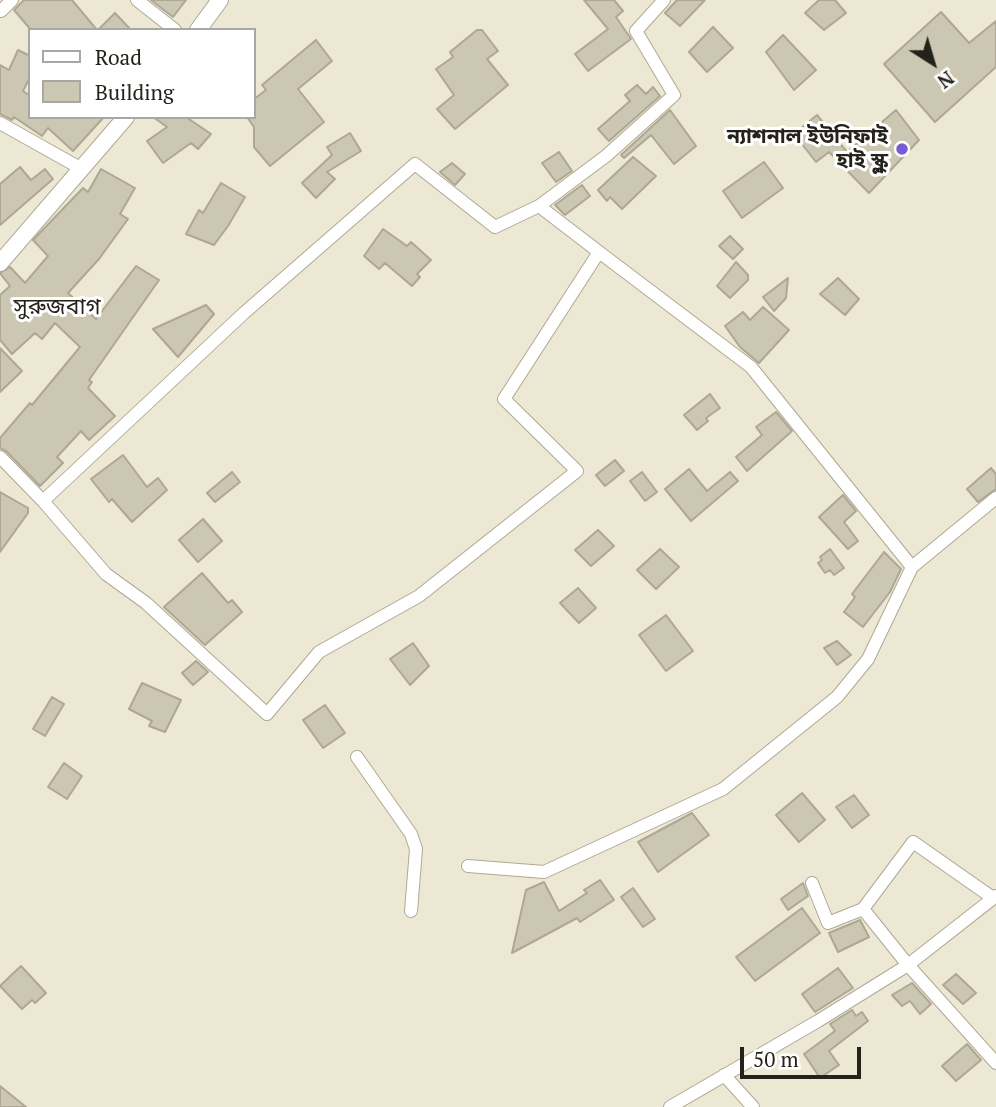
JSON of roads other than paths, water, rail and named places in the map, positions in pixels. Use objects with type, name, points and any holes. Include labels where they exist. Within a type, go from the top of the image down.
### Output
[{"type":"street","points":[[1,11],[12,0]]},
{"type":"street","points":[[137,0],[172,28]]},
{"type":"street","points":[[199,28],[220,0]]},
{"type":"street","points":[[43,501],[244,313],[415,164],[495,227],[539,206],[606,156],[674,95],[636,31],[664,0]]},
{"type":"street","points":[[0,263],[124,119]]},
{"type":"street","points":[[0,123],[82,169]]},
{"type":"street","points":[[539,206],[751,367],[912,567]]},
{"type":"street","points":[[0,457],[43,501],[106,574],[146,603],[267,714],[319,652],[419,596],[577,471],[504,398],[599,252]]},
{"type":"street","points":[[468,866],[544,872],[723,789],[837,697],[868,659],[912,567],[996,498]]},
{"type":"street","points":[[357,757],[401,818],[416,849],[411,911]]},
{"type":"street","points":[[670,1107],[908,965],[995,897],[913,842],[863,909],[828,923],[812,883]]},
{"type":"street","points":[[863,909],[908,965],[996,1063]]},
{"type":"street","points":[[724,1075],[753,1107]]},
{"type":"place","name":"ন্যাশনাল ইউনিফাই হাই স্কুল","points":[[902,149]]},
{"type":"district","name":"সুরুজবাগ","points":[[57,307]]}]
